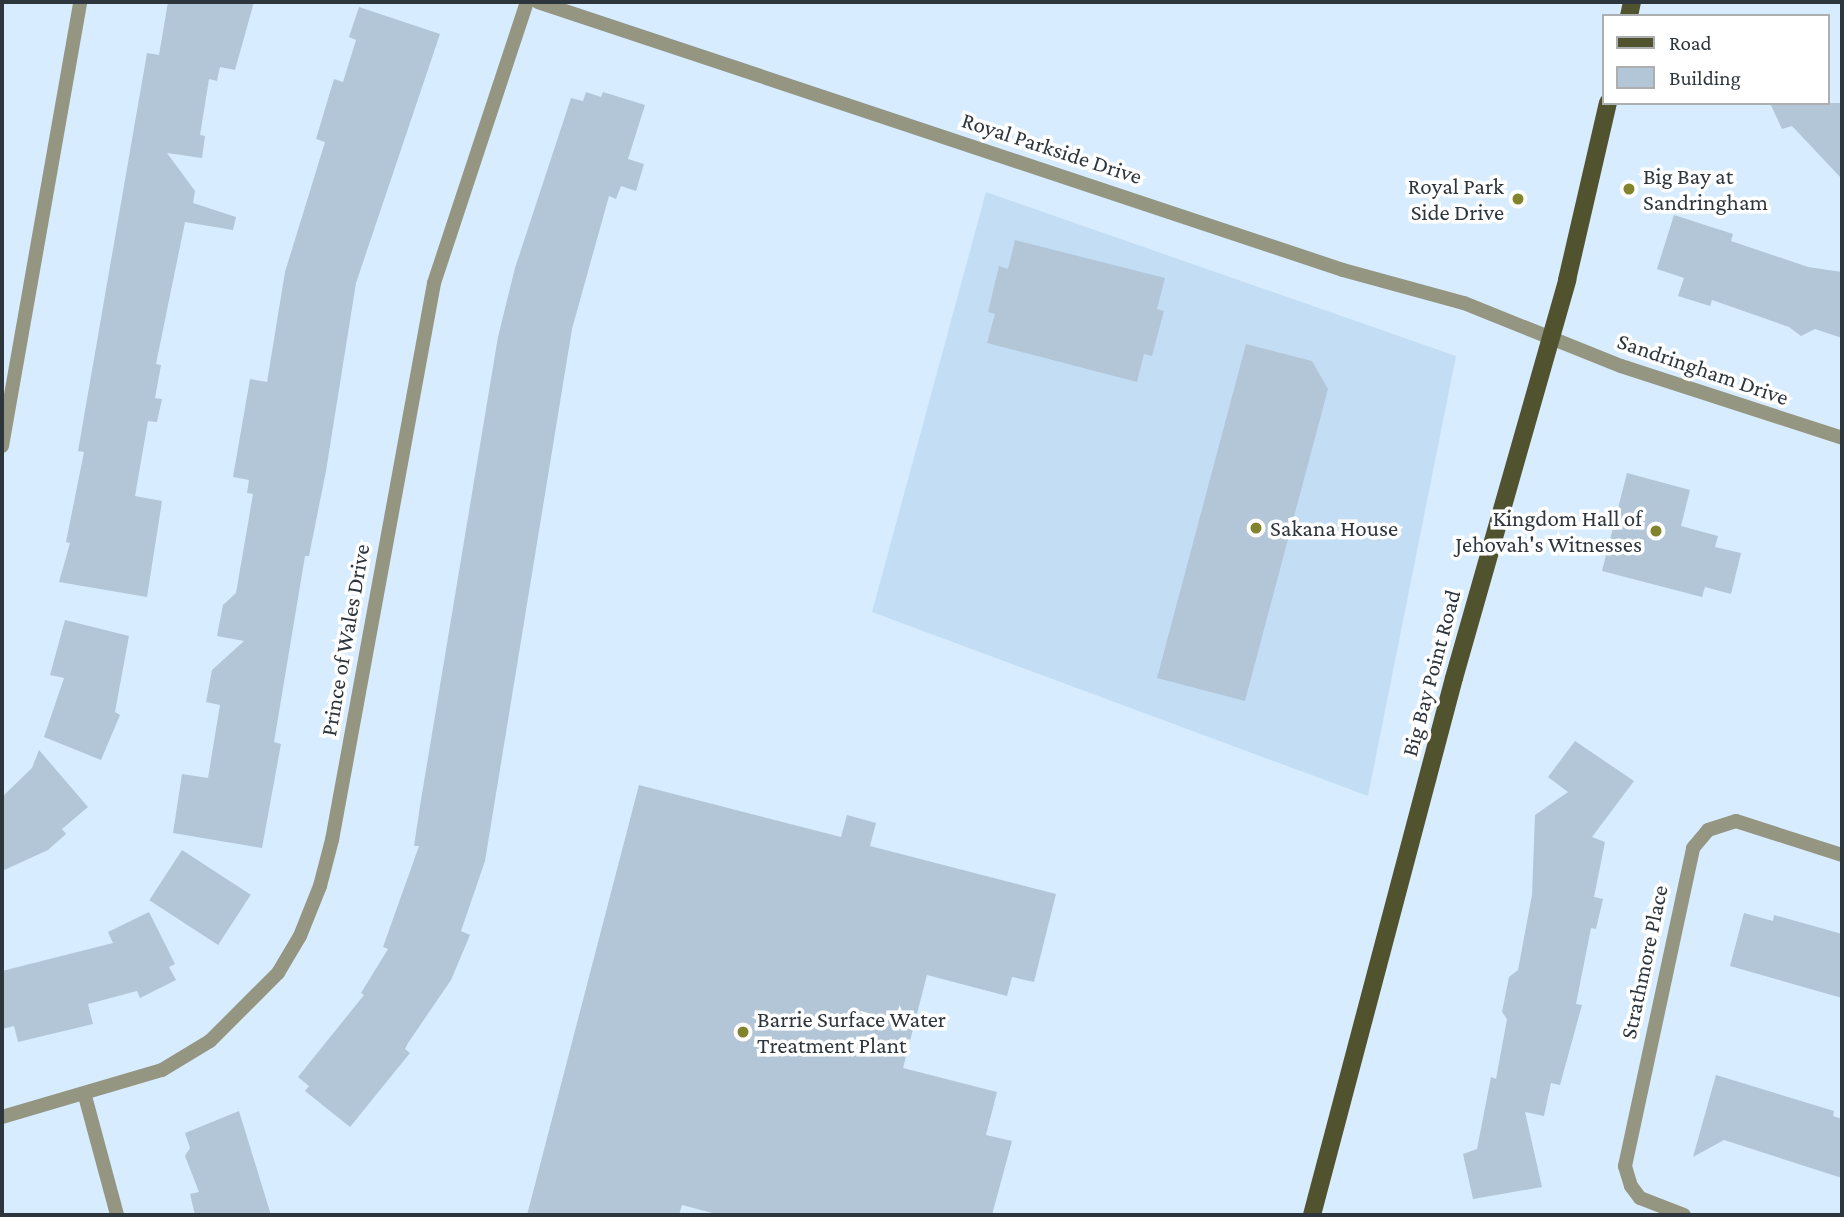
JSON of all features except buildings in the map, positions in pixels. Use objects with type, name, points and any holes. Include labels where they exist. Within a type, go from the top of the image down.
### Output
[{"type":"main road","name":"Big Bay Point Road","points":[[1312,1215],[1454,678],[1551,338],[1608,105]]},
{"type":"street","points":[[2,446],[80,2]]},
{"type":"street","name":"Prince of Wales Drive","points":[[2,1117],[85,1096],[162,1070],[210,1041],[278,973],[320,886],[434,283],[527,2]]},
{"type":"street","name":"Royal Parkside Drive","points":[[538,2],[1343,270],[1464,303],[1551,338]]},
{"type":"street","name":"Sandringham Drive","points":[[1551,338],[1621,366],[1842,438]]},
{"type":"street","name":"Strathmore Place","points":[[1684,1215],[1640,1198],[1630,1185],[1625,1166],[1693,848],[1707,830],[1735,821],[1842,855]]},
{"type":"street","points":[[85,1096],[117,1215]]},
{"type":"shaded area","points":[[986,192],[1456,356],[1368,796],[872,612]]},
{"type":"place","name":"Big Bay at Sandringham","points":[[1629,189]]},
{"type":"place","name":"Royal Park Side Drive","points":[[1518,199]]},
{"type":"place","name":"Sakana House","points":[[1256,528]]},
{"type":"place","name":"Kingdom Hall of Jehovah's Witnesses","points":[[1656,531]]},
{"type":"place","name":"Barrie Surface Water Treatment Plant","points":[[743,1032]]}]
